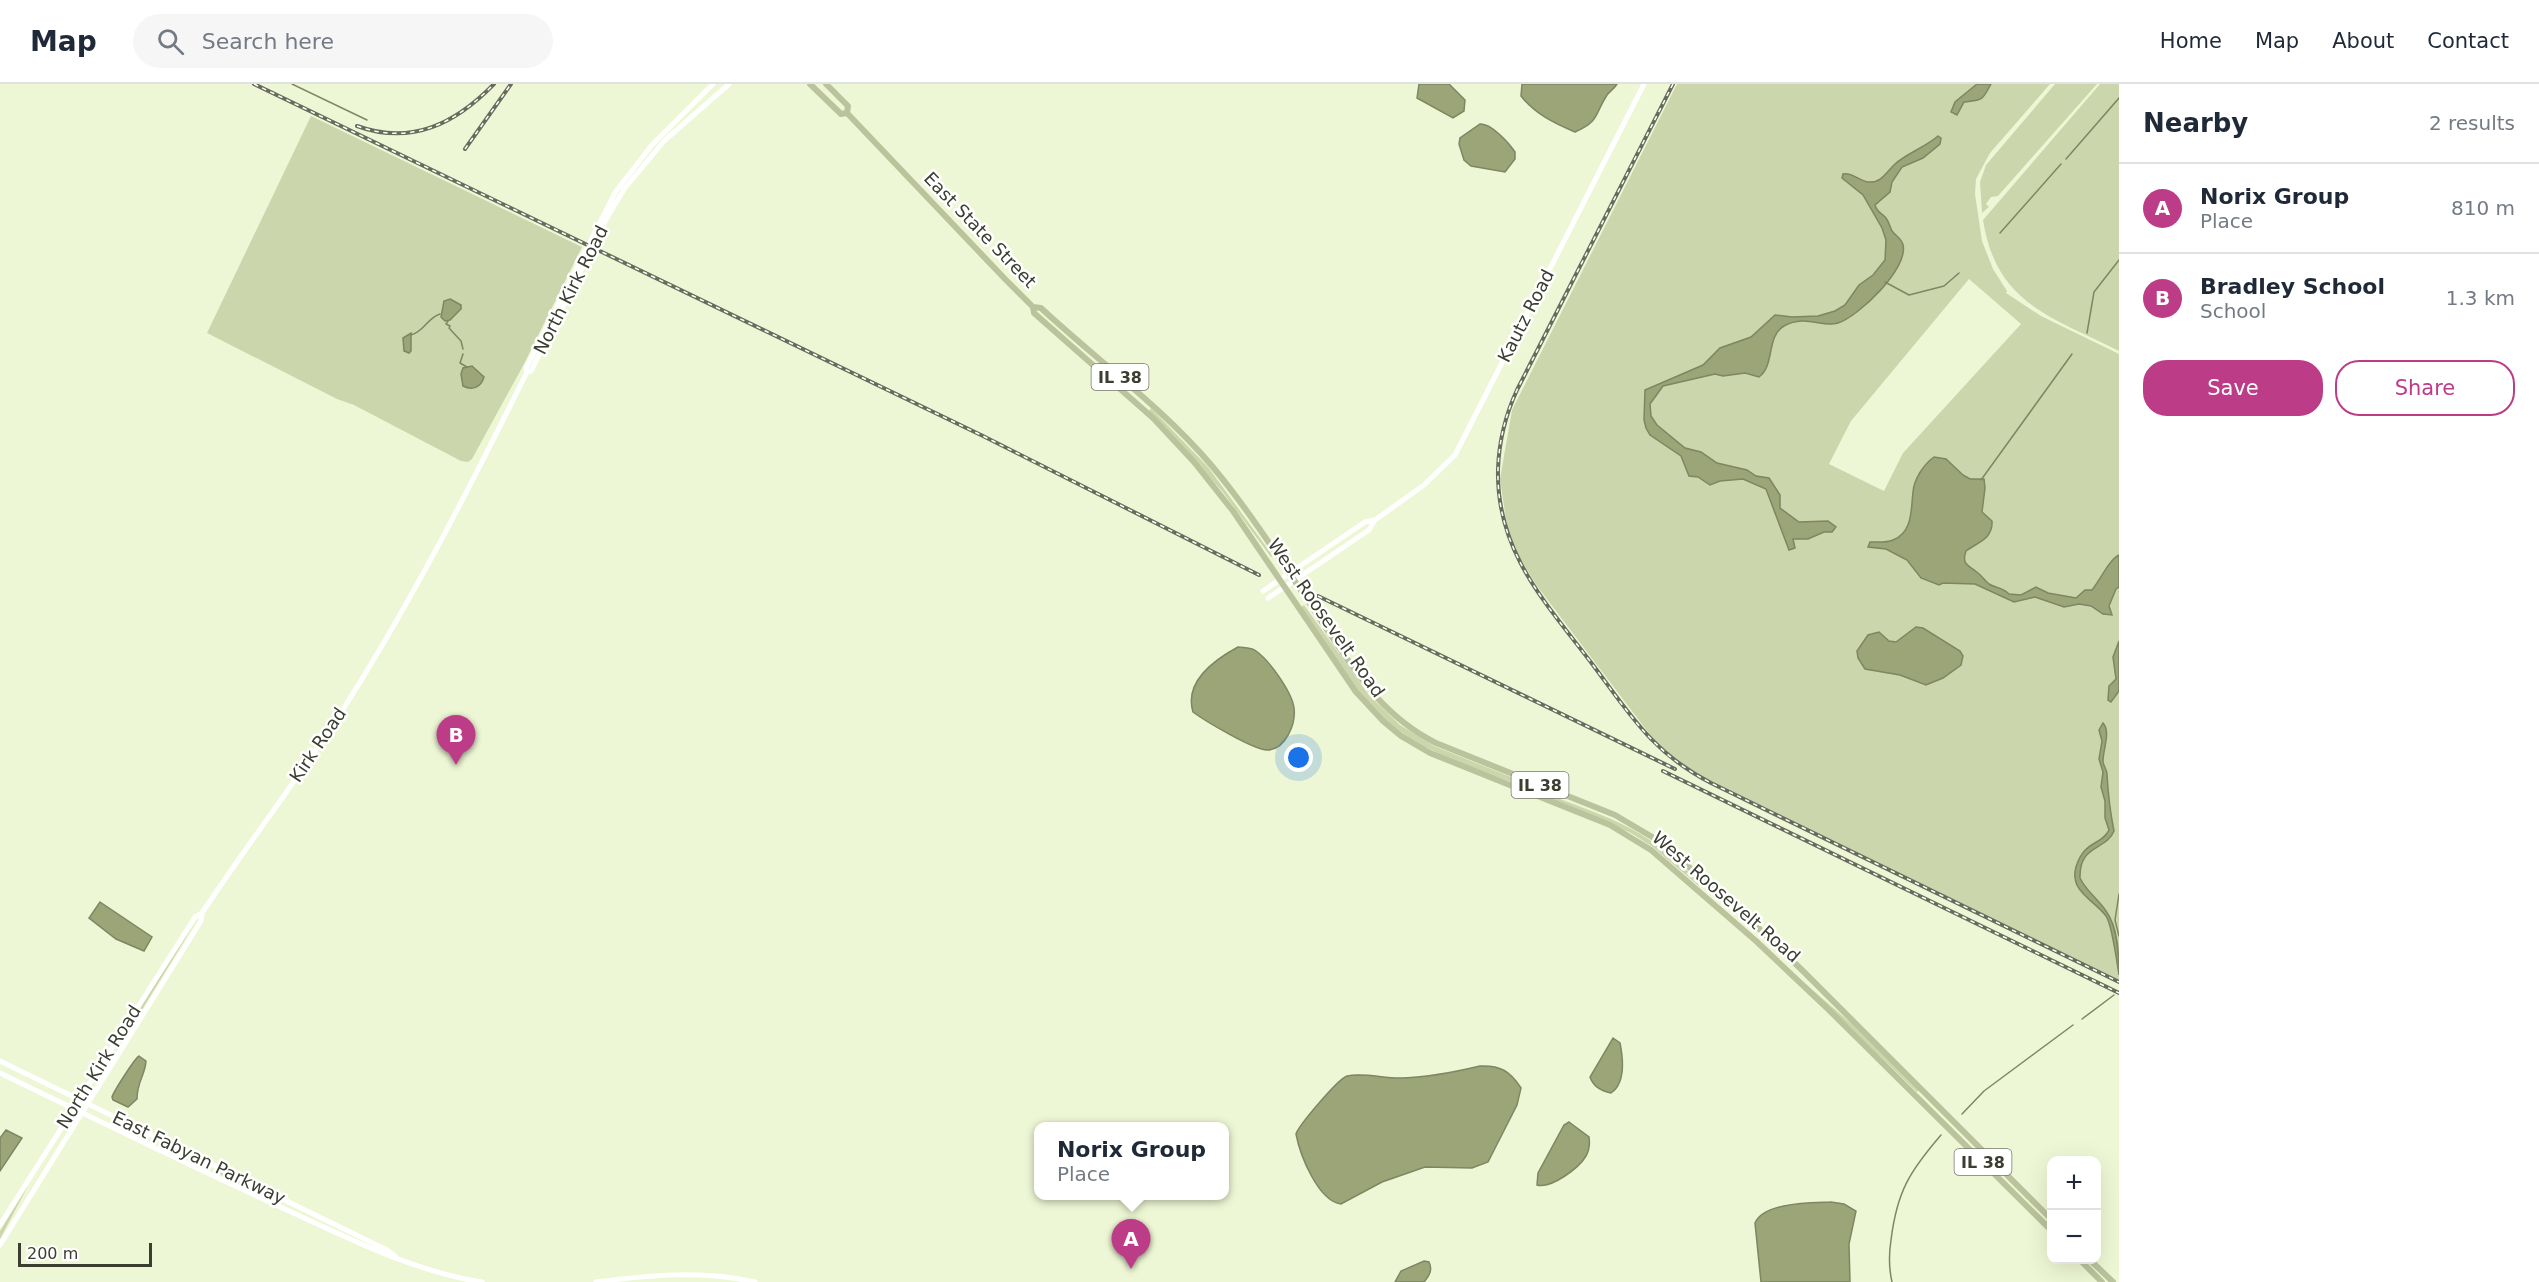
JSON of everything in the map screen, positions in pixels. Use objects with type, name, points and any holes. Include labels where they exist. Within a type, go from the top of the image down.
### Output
[{"type":"main road","name":"East State Street","points":[[810,84],[841,114],[847,113]]},
{"type":"main road","name":"East State Street","points":[[826,84],[848,106],[847,113]]},
{"type":"main road","name":"East State Street","points":[[847,113],[1033,307],[1041,308],[1151,404],[1192,444],[1233,493],[1289,574]]},
{"type":"main road","name":"West Roosevelt Road","points":[[1033,307],[1034,313],[1139,406],[1178,444],[1226,501],[1356,692],[1390,727],[1430,753],[1610,825],[1651,850],[1748,934],[1837,1018],[2047,1226]]},
{"type":"main road","name":"West Roosevelt Road","points":[[1289,574],[1364,684],[1394,717],[1436,743],[1615,815],[1659,841],[1791,959],[2047,1215]]},
{"type":"main road","points":[[2084,1264],[2102,1282]]},
{"type":"main road","points":[[2094,1264],[2113,1282]]},
{"type":"street","name":"North Kirk Road","points":[[527,372],[531,371],[530,365],[616,201],[645,162],[713,84]]},
{"type":"street","name":"North Kirk Road","points":[[674,128],[729,84]]},
{"type":"street","name":"Kautz Road","points":[[1268,598],[1369,530],[1375,520],[1424,485],[1455,455],[1644,84]]},
{"type":"street","name":"Kirk Road","points":[[88,1104],[201,921],[202,913],[357,687],[440,540],[527,372]]},
{"type":"street","name":"Kautz Road","points":[[1263,591],[1365,522],[1375,520]]},
{"type":"street","name":"North Kirk Road","points":[[0,1225],[195,917],[202,913]]},
{"type":"street","name":"East Fabyan Parkway","points":[[0,1061],[387,1250],[397,1257]]},
{"type":"street","name":"East Fabyan Parkway","points":[[0,1072],[384,1255],[482,1282]]},
{"type":"street","name":"North Kirk Road","points":[[0,1245],[88,1104]]},
{"type":"street","points":[[596,1282],[675,1274],[721,1276],[755,1282]]},
{"type":"shaded area","points":[[1419,84],[1449,84],[1465,100],[1464,111],[1453,118],[1417,98]]},
{"type":"shaded area","points":[[1522,84],[1617,84],[1607,95],[1593,121],[1575,132],[1532,108],[1521,96]]},
{"type":"shaded area","points":[[1677,84],[2050,84],[1990,153],[1976,179],[1975,194],[1982,241],[2006,293],[2041,316],[2119,354],[2119,980],[1710,782],[1679,763],[1657,744],[1537,586],[1519,557],[1507,527],[1500,479],[1512,410]],"holes":[[[1969,279],[2021,324],[1903,453],[1884,491],[1829,464],[1851,421]]]},
{"type":"shaded area","points":[[1977,84],[1991,84],[1981,99],[1964,102],[1957,115],[1951,112],[1955,102]]},
{"type":"shaded area","points":[[2055,84],[2097,84],[1998,196],[1991,197],[1986,204],[1989,207],[1982,213],[1980,182],[1986,165]]},
{"type":"shaded area","points":[[2100,84],[2119,84],[2119,351],[2050,317],[2014,289],[2000,271],[1990,248],[1983,220]]},
{"type":"shaded area","points":[[311,116],[582,247],[524,364],[472,459],[468,462],[461,461],[354,405],[337,399],[207,333]]},
{"type":"shaded area","points":[[1480,124],[1494,130],[1515,152],[1515,159],[1505,172],[1471,166],[1464,160],[1459,144],[1460,138]]},
{"type":"shaded area","points":[[1938,136],[1941,138],[1940,144],[1923,158],[1902,167],[1892,182],[1890,192],[1875,205],[1901,241],[1903,255],[1890,278],[1869,302],[1838,323],[1799,321],[1784,326],[1775,337],[1767,366],[1759,377],[1745,373],[1723,376],[1715,374],[1663,386],[1650,404],[1651,416],[1657,425],[1685,448],[1701,452],[1717,463],[1769,478],[1780,495],[1780,508],[1799,522],[1828,521],[1836,527],[1832,532],[1824,532],[1808,539],[1793,539],[1795,548],[1789,550],[1766,489],[1743,479],[1720,481],[1710,485],[1698,477],[1689,476],[1681,456],[1650,435],[1644,420],[1645,390],[1703,365],[1720,348],[1751,337],[1775,315],[1818,316],[1845,305],[1859,285],[1873,275],[1885,260],[1886,240],[1882,228],[1863,195],[1842,178],[1843,174],[1850,174],[1866,182],[1877,181],[1900,160]]},
{"type":"shaded area","points":[[450,299],[461,305],[461,309],[450,320],[445,321],[441,317],[444,301]]},
{"type":"shaded area","points":[[411,333],[409,353],[404,351],[403,338]]},
{"type":"shaded area","points":[[472,366],[484,377],[479,386],[470,388],[463,386],[461,374],[463,368]]},
{"type":"shaded area","points":[[1151,408],[1208,467],[1273,556],[1271,557],[1222,491],[1149,411]]},
{"type":"shaded area","points":[[1934,457],[1946,459],[1970,479],[1984,479],[1982,512],[1992,521],[1992,527],[1984,539],[1966,551],[1964,559],[1988,583],[2009,594],[2021,595],[2036,587],[2048,593],[2076,598],[2085,590],[2092,590],[2108,566],[2119,555],[2119,587],[2109,606],[2112,615],[2103,614],[2091,606],[2079,604],[2064,607],[2035,597],[2014,602],[1975,584],[1943,583],[1939,585],[1921,578],[1907,560],[1886,549],[1868,547],[1870,542],[1890,541],[1900,537],[1904,532],[1910,519],[1917,477]]},
{"type":"shaded area","points":[[1304,605],[1369,695],[1400,725],[1434,746],[1526,783],[1524,787],[1431,750],[1402,733],[1386,720],[1346,675],[1301,607]]},
{"type":"shaded area","points":[[1916,627],[1923,628],[1960,651],[1963,656],[1961,665],[1943,678],[1926,685],[1900,675],[1865,669],[1858,658],[1857,651],[1868,635],[1879,632],[1889,641],[1896,642]]},
{"type":"shaded area","points":[[2119,641],[2119,691],[2111,702],[2108,700],[2109,686],[2116,679],[2113,657]]},
{"type":"shaded area","points":[[1238,647],[1252,649],[1267,661],[1292,701],[1294,714],[1291,728],[1280,746],[1274,749],[1261,749],[1241,740],[1193,712],[1191,701],[1193,691],[1203,673],[1220,658]]},
{"type":"shaded area","points":[[2103,723],[2107,736],[2103,763],[2107,772],[2114,831],[2105,842],[2088,853],[2081,867],[2080,878],[2106,911],[2113,925],[2118,950],[2119,975],[2108,920],[2079,889],[2075,875],[2079,858],[2083,852],[2102,839],[2109,830],[2105,818],[2105,801],[2101,787],[2103,772],[2099,759],[2102,741],[2099,730]]},
{"type":"shaded area","points":[[1545,793],[1634,830],[1666,852],[1690,873],[1700,887],[1654,848],[1631,833],[1544,796]]},
{"type":"shaded area","points":[[100,902],[152,937],[144,951],[116,939],[89,918]]},
{"type":"shaded area","points":[[195,923],[121,1044],[143,1002]]},
{"type":"shaded area","points":[[1800,979],[1853,1025],[1919,1090],[1917,1092]]},
{"type":"shaded area","points":[[1613,1038],[1620,1043],[1622,1070],[1619,1083],[1611,1093],[1598,1088],[1590,1077]]},
{"type":"shaded area","points":[[139,1056],[146,1061],[145,1066],[137,1099],[128,1107],[113,1100],[112,1097]]},
{"type":"shaded area","points":[[1480,1066],[1504,1070],[1521,1088],[1517,1105],[1488,1162],[1472,1168],[1425,1167],[1382,1182],[1341,1204],[1325,1195],[1311,1176],[1296,1134],[1319,1103],[1342,1079],[1347,1076],[1360,1075],[1396,1078],[1422,1077]]},
{"type":"shaded area","points":[[1569,1122],[1589,1137],[1587,1154],[1577,1166],[1557,1181],[1537,1185],[1538,1173],[1564,1125]]},
{"type":"shaded area","points":[[6,1130],[22,1138],[0,1171],[0,1138]]},
{"type":"shaded area","points":[[218,1171],[263,1193],[262,1196],[223,1177]]},
{"type":"shaded area","points":[[29,1184],[0,1239],[0,1231]]},
{"type":"shaded area","points":[[1831,1202],[1844,1204],[1856,1211],[1849,1244],[1850,1282],[1761,1282],[1755,1223],[1760,1216],[1778,1207]]},
{"type":"shaded area","points":[[1424,1261],[1429,1262],[1431,1268],[1424,1282],[1395,1282],[1401,1271]]},
{"type":"waterway","points":[[292,84],[367,120]]},
{"type":"waterway","points":[[2066,159],[2119,98]]},
{"type":"waterway","points":[[2000,233],[2061,164]]},
{"type":"waterway","points":[[2087,333],[2094,292],[2119,260]]},
{"type":"waterway","points":[[1885,282],[1909,295],[1944,286],[1959,273]]},
{"type":"waterway","points":[[411,335],[440,314]]},
{"type":"waterway","points":[[448,321],[446,324],[461,341],[463,349]]},
{"type":"waterway","points":[[463,354],[460,363],[467,367]]},
{"type":"waterway","points":[[1981,480],[2072,354]]},
{"type":"waterway","points":[[2119,894],[2115,920],[2119,936]]},
{"type":"waterway","points":[[2082,1019],[2114,995]]},
{"type":"waterway","points":[[1962,1114],[1984,1091],[2073,1025]]},
{"type":"waterway","points":[[1892,1282],[1890,1245],[1901,1195],[1913,1171],[1941,1135]]},
{"type":"railway","points":[[254,84],[983,436],[1259,575]]},
{"type":"railway","points":[[357,126],[377,132],[396,133],[414,132],[432,127],[464,110],[494,84]]},
{"type":"railway","points":[[465,149],[511,84]]},
{"type":"railway","points":[[1673,84],[1509,409],[1501,439],[1498,469],[1505,526],[1515,551],[1542,598],[1619,701],[1644,732],[1673,759],[1711,783],[2119,982]]},
{"type":"railway","points":[[1318,596],[1675,769]]},
{"type":"railway","points":[[1663,771],[2119,993]]},
{"type":"place","name":"Bradley School","points":[[456,765]]},
{"type":"place","name":"Norix Group","points":[[1131,1269]]}]
